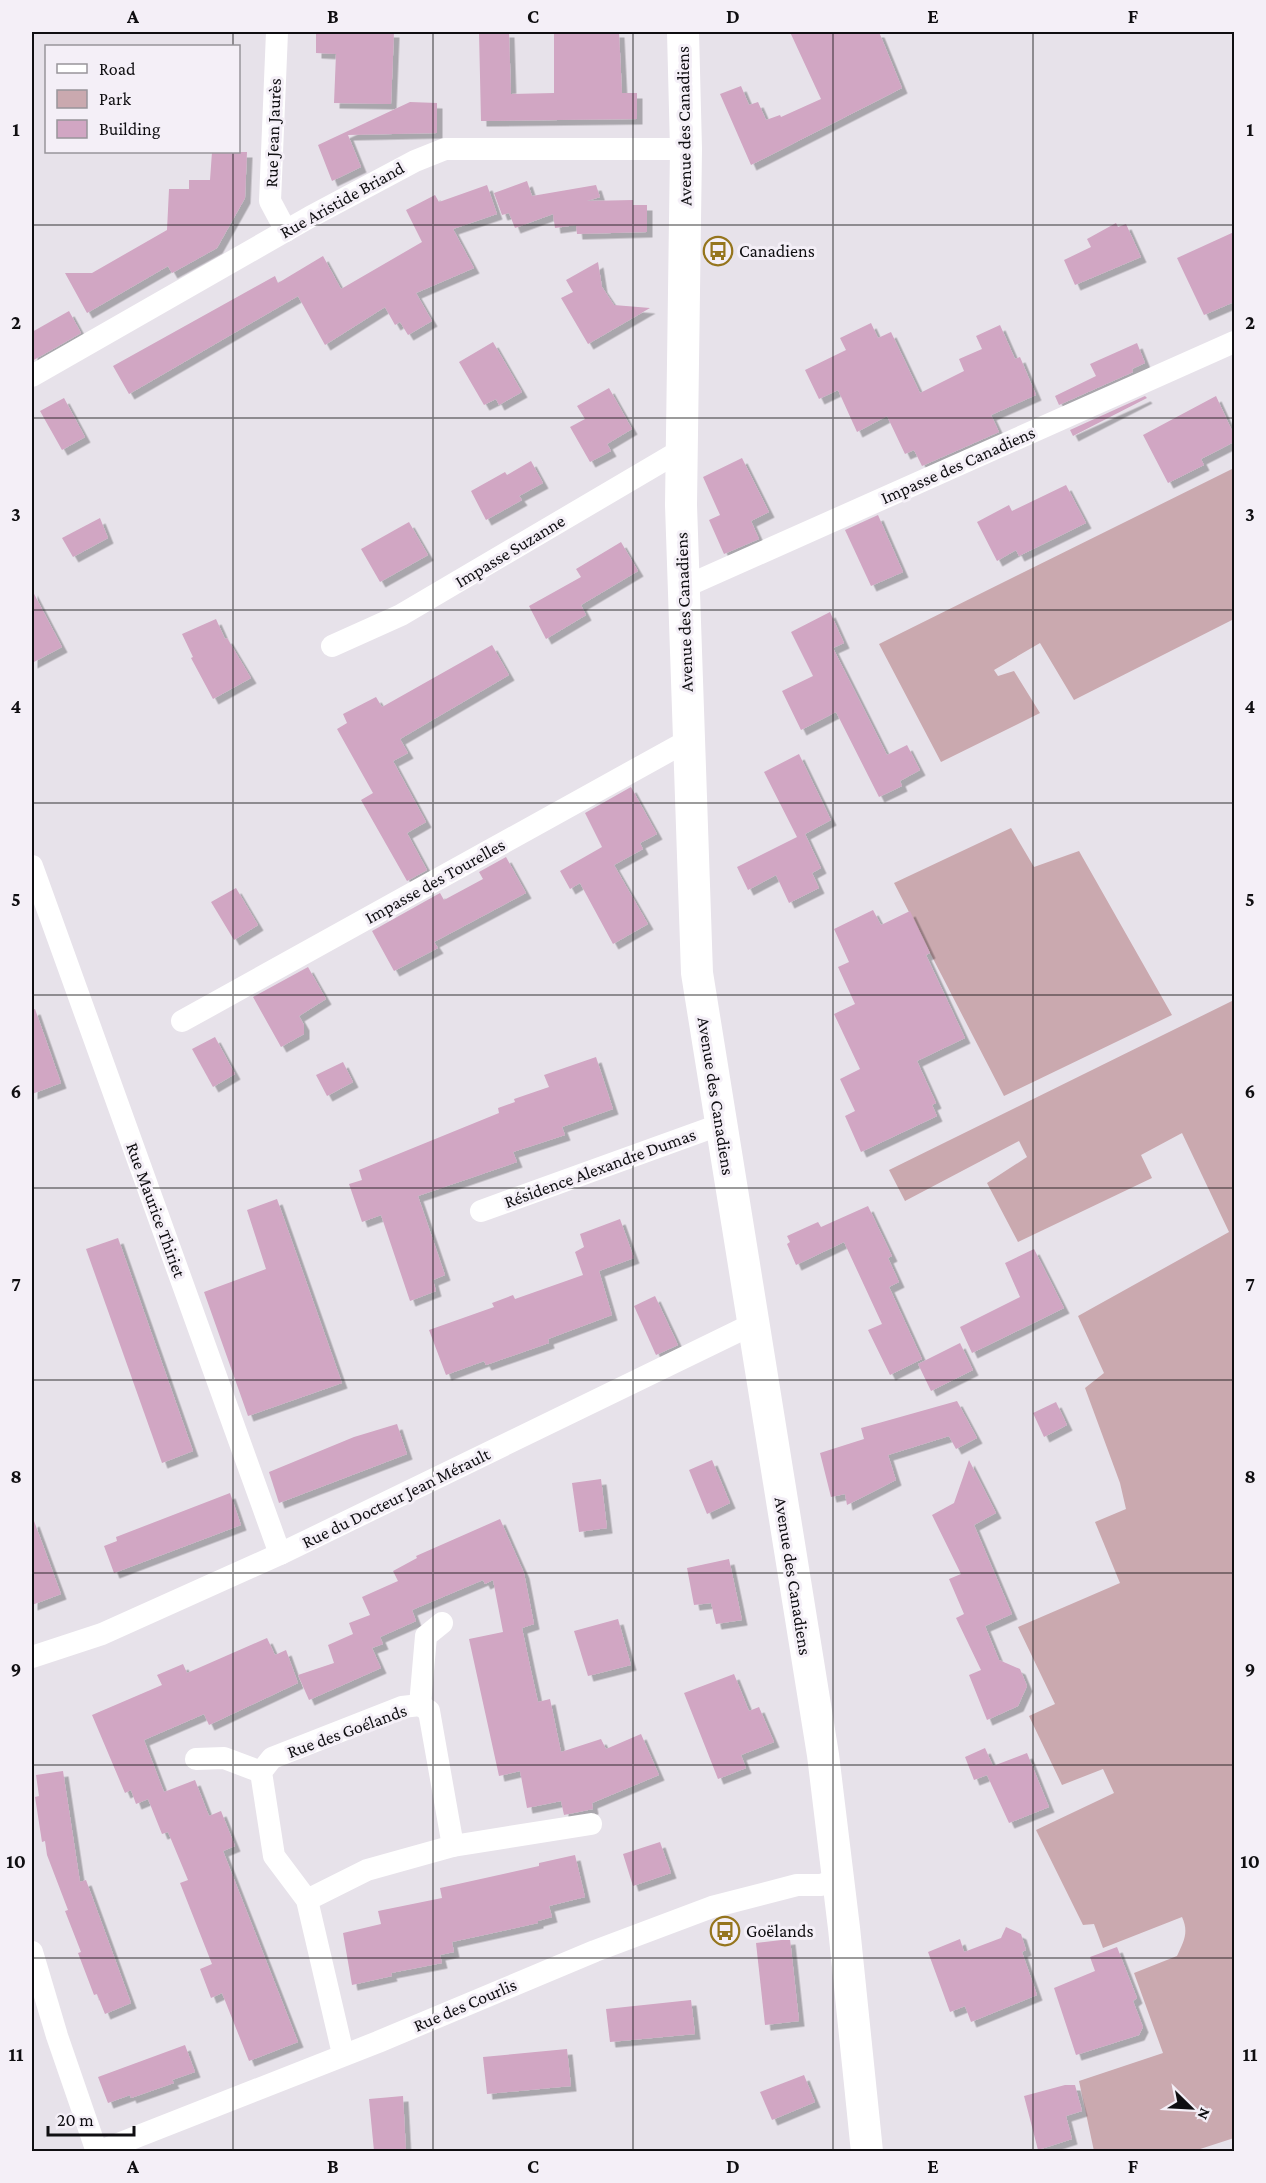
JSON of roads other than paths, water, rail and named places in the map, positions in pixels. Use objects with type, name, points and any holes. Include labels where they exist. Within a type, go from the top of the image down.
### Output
[{"type":"street","name":"Rue Jean Jaurès","points":[[277,32],[270,201],[286,231]]},
{"type":"street","name":"Avenue des Canadiens","points":[[683,32],[686,149],[682,588],[697,973],[719,1125],[823,1755],[867,2151]]},
{"type":"street","name":"Rue Aristide Briand","points":[[32,376],[286,231],[415,161],[445,149],[686,149]]},
{"type":"street","name":"Impasse des Canadiens","points":[[682,588],[1234,342]]},
{"type":"street","name":"Impasse Suzanne","points":[[332,646],[401,615],[683,449]]},
{"type":"street","name":"Impasse des Tourelles","points":[[182,1021],[687,741]]},
{"type":"street","name":"Rue Maurice Thiriet","points":[[32,866],[280,1554]]},
{"type":"street","name":"Résidence Alexandre Dumas","points":[[481,1211],[719,1125]]},
{"type":"street","name":"Rue du Docteur Jean Mérault","points":[[32,1657],[102,1634],[280,1554],[753,1324]]},
{"type":"street","points":[[420,1705],[426,1636],[442,1623]]},
{"type":"street","name":"Rue des Goélands","points":[[261,1772],[272,1758],[402,1707],[420,1705],[429,1711],[453,1846]]},
{"type":"street","points":[[196,1759],[224,1758],[261,1772],[274,1856],[307,1900],[343,2054]]},
{"type":"street","points":[[307,1900],[367,1870],[453,1846],[591,1824]]},
{"type":"street","name":"Rue des Courlis","points":[[98,2151],[595,1951],[712,1907],[796,1885],[821,1885],[837,1879]]},
{"type":"street","points":[[32,1952],[57,2036],[98,2151]]},
{"type":"place","name":"Canadiens","points":[[718,251]]},
{"type":"place","name":"Goëlands","points":[[725,1931]]}]
